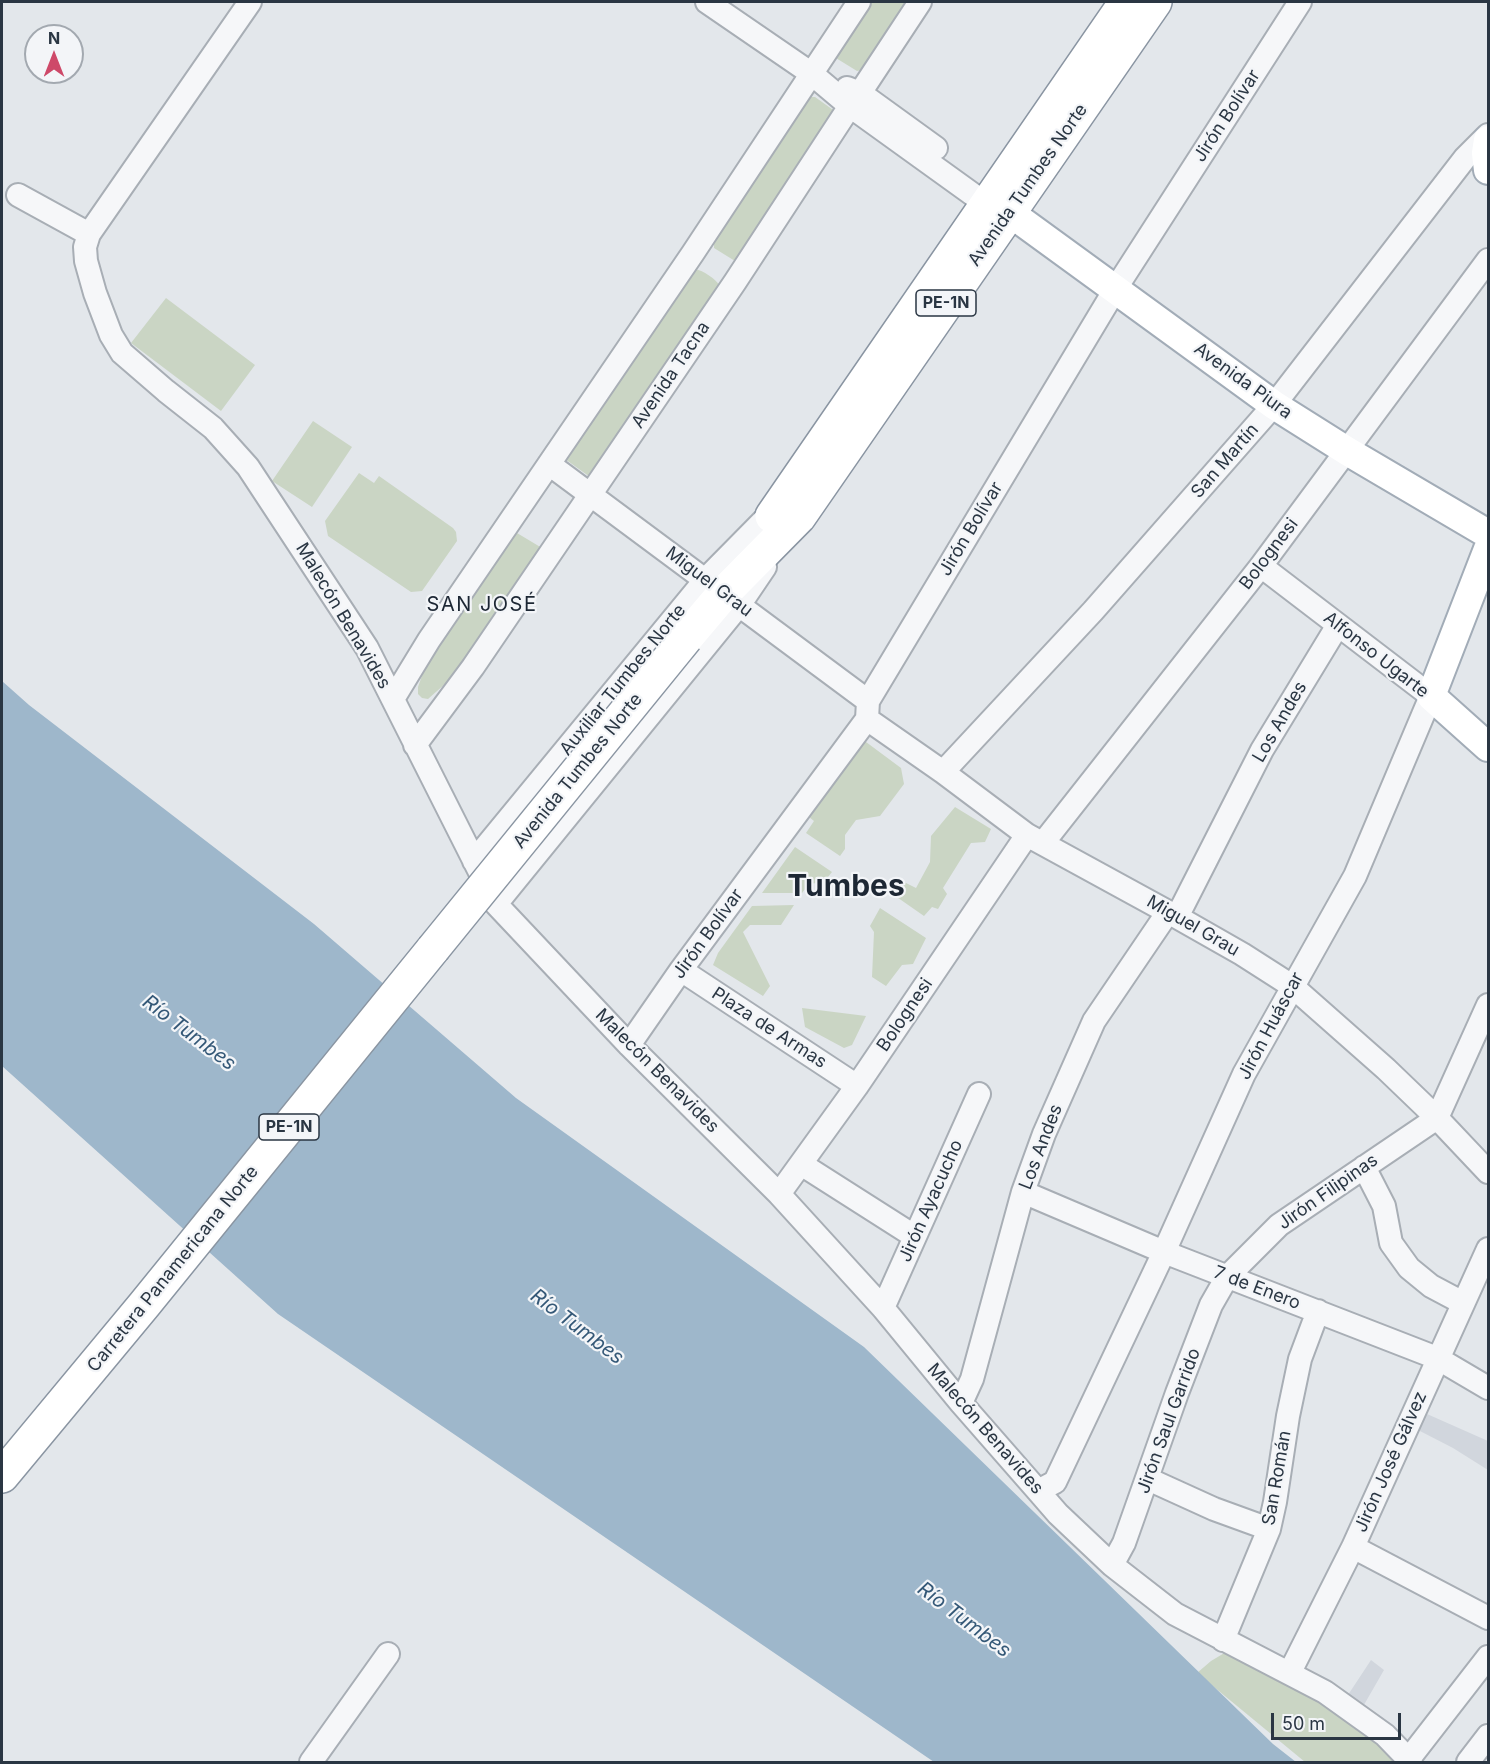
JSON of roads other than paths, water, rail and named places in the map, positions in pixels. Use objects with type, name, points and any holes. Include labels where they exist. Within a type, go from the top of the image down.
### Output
[{"type":"highway","name":"Avenida Tumbes Norte","points":[[433,949],[789,511],[997,203],[1126,2]]},
{"type":"highway","name":"Avenida Tumbes Norte","points":[[997,203],[1155,2]]},
{"type":"highway","name":"Carretera Panamericana Norte","points":[[2,1476],[433,949]]},
{"type":"main road","points":[[1488,137],[1486,153],[1488,170]]},
{"type":"main road","name":"Avenida Piura","points":[[997,203],[1274,405],[1488,534]]},
{"type":"main road","name":"Jirón Huáscar","points":[[1431,696],[1488,549]]},
{"type":"main road","name":"Alfonso Ugarte","points":[[1431,696],[1488,747]]},
{"type":"street","points":[[18,195],[89,234],[250,2]]},
{"type":"street","name":"Avenida Piura","points":[[707,2],[812,74],[855,100],[997,203]]},
{"type":"street","points":[[393,699],[429,640],[859,2]]},
{"type":"street","name":"Avenida Tacna","points":[[415,745],[473,668],[735,282],[920,2]]},
{"type":"street","name":"Jirón Bolívar","points":[[629,1045],[868,710],[1116,288],[1300,2]]},
{"type":"street","name":"San Martín","points":[[943,772],[1093,611],[1274,405],[1465,158],[1488,137]]},
{"type":"street","name":"Malecón Benavides","points":[[89,234],[85,247],[86,261],[94,293],[111,335],[122,353],[213,428],[248,467],[367,648],[496,904],[629,1045],[779,1194],[883,1308],[1038,1491],[1112,1565],[1175,1614],[1325,1692],[1385,1735],[1410,1761]]},
{"type":"street","name":"Bolognesi","points":[[779,1194],[1035,839],[1261,566],[1488,260]]},
{"type":"street","name":"Miguel Grau","points":[[549,464],[723,592],[943,772],[1035,839],[1242,954],[1292,986],[1437,1118],[1488,1172]]},
{"type":"street","name":"Alfonso Ugarte","points":[[1261,566],[1431,696]]},
{"type":"street","points":[[496,904],[723,592]]},
{"type":"street","name":"Auxiliar Tumbes Norte","points":[[474,861],[723,592]]},
{"type":"street","name":"Los Andes","points":[[962,1403],[972,1379],[1023,1192],[1044,1134],[1094,1021],[1172,914],[1262,750],[1338,625]]},
{"type":"street","name":"Jirón Huáscar","points":[[1038,1491],[1055,1482],[1164,1252],[1244,1074],[1355,876],[1431,696]]},
{"type":"street","name":"Plaza de Armas","points":[[681,970],[857,1086]]},
{"type":"street","points":[[1437,1118],[1488,1005]]},
{"type":"street","name":"Jirón Ayacucho","points":[[883,1308],[979,1094]]},
{"type":"street","name":"Jirón Filipinas","points":[[1227,1277],[1279,1225],[1437,1118]]},
{"type":"street","points":[[801,1164],[914,1236]]},
{"type":"street","points":[[1364,1167],[1384,1206],[1391,1243],[1409,1268],[1431,1287],[1463,1303]]},
{"type":"street","name":"7 de Enero","points":[[1023,1192],[1164,1252],[1437,1358],[1488,1388]]},
{"type":"street","name":"Jirón José Gálvez","points":[[1290,1672],[1353,1547],[1488,1249]]},
{"type":"street","name":"Jirón Saul Garrido","points":[[1112,1565],[1124,1543],[1207,1316],[1227,1277]]},
{"type":"street","name":"San Román","points":[[1223,1640],[1269,1529],[1300,1359],[1318,1311]]},
{"type":"street","points":[[1148,1479],[1214,1509],[1269,1529]]},
{"type":"street","points":[[1353,1547],[1488,1618]]},
{"type":"street","points":[[311,1762],[388,1654]]},
{"type":"street","points":[[1410,1761],[1488,1658]]},
{"type":"street","points":[[1468,1762],[1488,1736]]},
{"type":"water","name":"Río Tumbes","points":[[2,681],[29,705],[314,924],[516,1098],[864,1347],[1273,1744],[1296,1762],[934,1762],[278,1314],[2,1066]]},
{"type":"district","name":"SAN JOSÉ","points":[[482,605]]},
{"type":"district","name":"Tumbes","points":[[846,887]]}]
